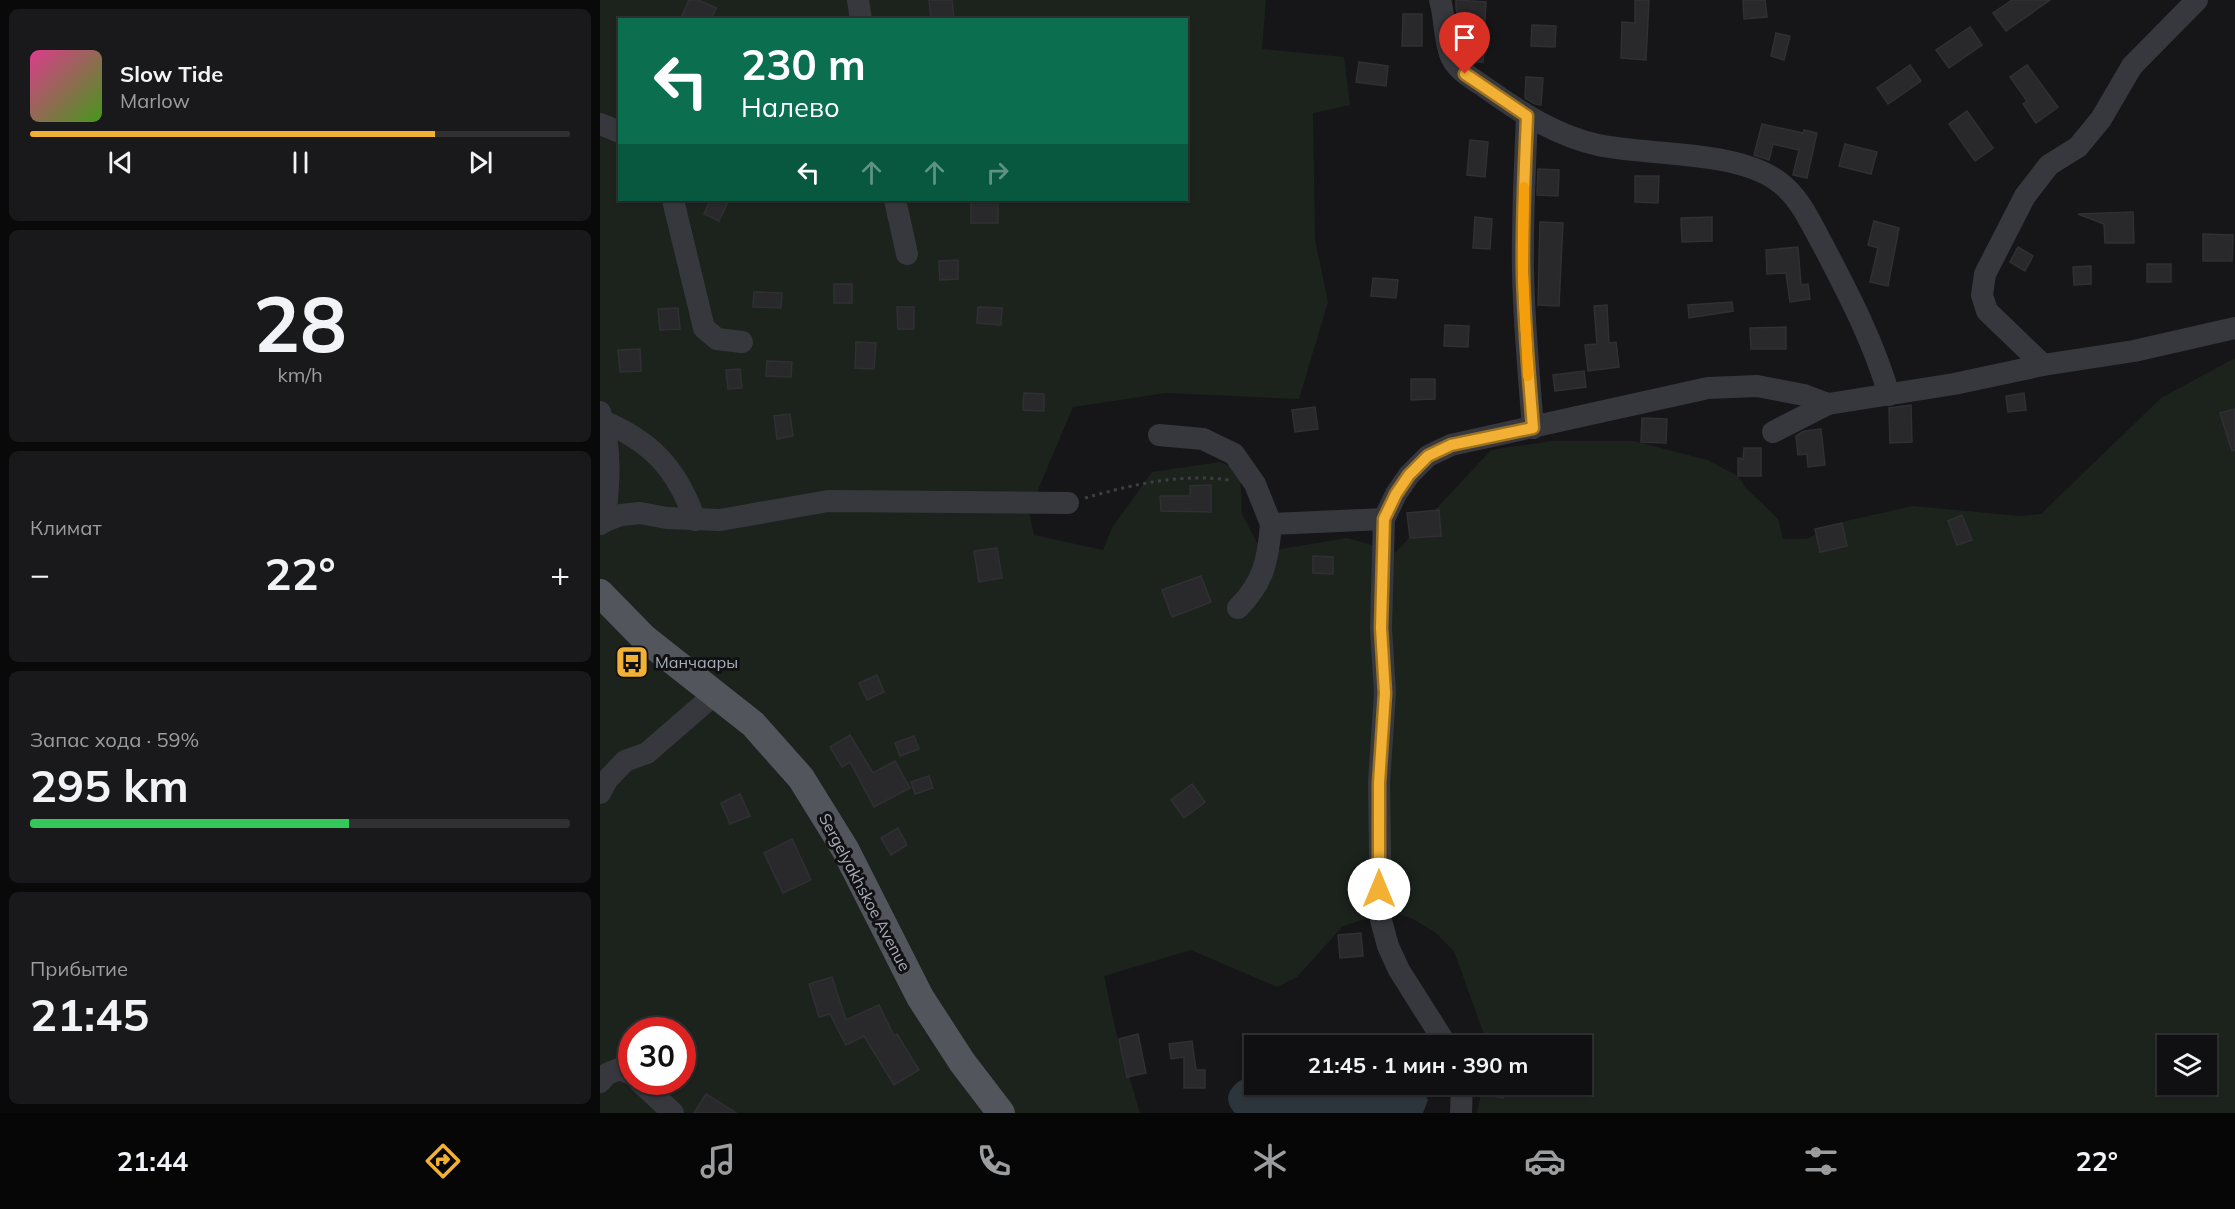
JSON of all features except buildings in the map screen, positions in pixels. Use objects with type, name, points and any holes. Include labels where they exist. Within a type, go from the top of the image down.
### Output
[{"type":"main road","name":"Sergelyakhskoe Avenue","points":[[600,593],[644,638],[753,724],[801,778],[845,849],[920,997],[962,1062],[1001,1113]]},
{"type":"street","points":[[858,0],[861,18]]},
{"type":"street","points":[[1440,0],[1449,52],[1454,61],[1465,74],[1527,116],[1559,132],[1597,145],[1735,162],[1761,170],[1781,183],[1802,208],[1861,319],[1881,366],[1889,394]]},
{"type":"street","points":[[2043,365],[1988,311],[1982,295],[1985,274],[2025,196],[2049,165],[2078,147],[2101,119],[2132,66],[2197,0]]},
{"type":"street","points":[[1527,116],[1523,194],[1523,272],[1526,350],[1533,428]]},
{"type":"street","points":[[600,124],[618,131]]},
{"type":"street","points":[[673,201],[704,328],[717,339],[742,342]]},
{"type":"street","points":[[895,201],[907,254]]},
{"type":"street","points":[[1773,432],[1828,405],[1954,384],[2043,365],[2134,351],[2235,328]]},
{"type":"street","points":[[1440,1035],[1399,970],[1388,946],[1381,920],[1379,783],[1385,693],[1381,628],[1384,519],[1396,494],[1409,475],[1428,456],[1451,445],[1708,388],[1757,386],[1804,395],[1828,405]]},
{"type":"street","points":[[601,417],[653,450],[667,465],[687,497],[695,520]]},
{"type":"street","points":[[601,417],[608,450],[609,475],[602,522],[621,515],[640,513],[695,520],[739,518],[828,501],[1068,503]]},
{"type":"street","points":[[1159,435],[1203,438],[1234,454],[1255,484],[1271,524],[1269,551],[1253,592],[1238,608]]},
{"type":"street","points":[[1271,524],[1384,519]]},
{"type":"street","points":[[600,793],[607,780],[625,761],[646,753],[715,694]]},
{"type":"street","points":[[600,1082],[607,1074],[618,1069]]},
{"type":"street","points":[[654,1095],[673,1113]]},
{"type":"street","points":[[1461,1113],[1462,1095]]},
{"type":"path","points":[[1068,503],[1116,489],[1159,481],[1213,478],[1255,484]]},
{"type":"shaded area","points":[[600,0],[1266,0],[1262,49],[1344,57],[1350,105],[1313,113],[1315,240],[1328,302],[1299,399],[1166,393],[1073,407],[1029,511],[1034,535],[1103,550],[1112,528],[1152,472],[1220,462],[1240,471],[1242,514],[1262,552],[1347,538],[1396,552],[1491,450],[1552,441],[1634,441],[1707,460],[1738,476],[1745,487],[1778,519],[1783,539],[1806,539],[1846,521],[1913,506],[2020,516],[2041,514],[2161,398],[2235,358],[2235,1113],[1477,1113],[1481,1095],[1592,1095],[1592,1035],[1484,1035],[1454,951],[1436,933],[1413,919],[1390,911],[1343,926],[1297,977],[1277,987],[1191,950],[1104,976],[1116,1032],[1140,1113],[600,1113]]},
{"type":"shaded area","points":[[1244,1079],[1244,1095],[1425,1095],[1428,1100],[1423,1113],[1235,1113],[1228,1100],[1229,1094]]},
{"type":"slow traffic","points":[[1524,187],[1523,272],[1528,376]]},
{"type":"place","name":"Манчаары","points":[[632,662]]},
{"type":"route","points":[[1379,889],[1379,783],[1385,693],[1381,628],[1384,519],[1396,494],[1409,475],[1428,456],[1451,445],[1533,428],[1526,350],[1523,272],[1523,194],[1527,116],[1465,74]]}]
